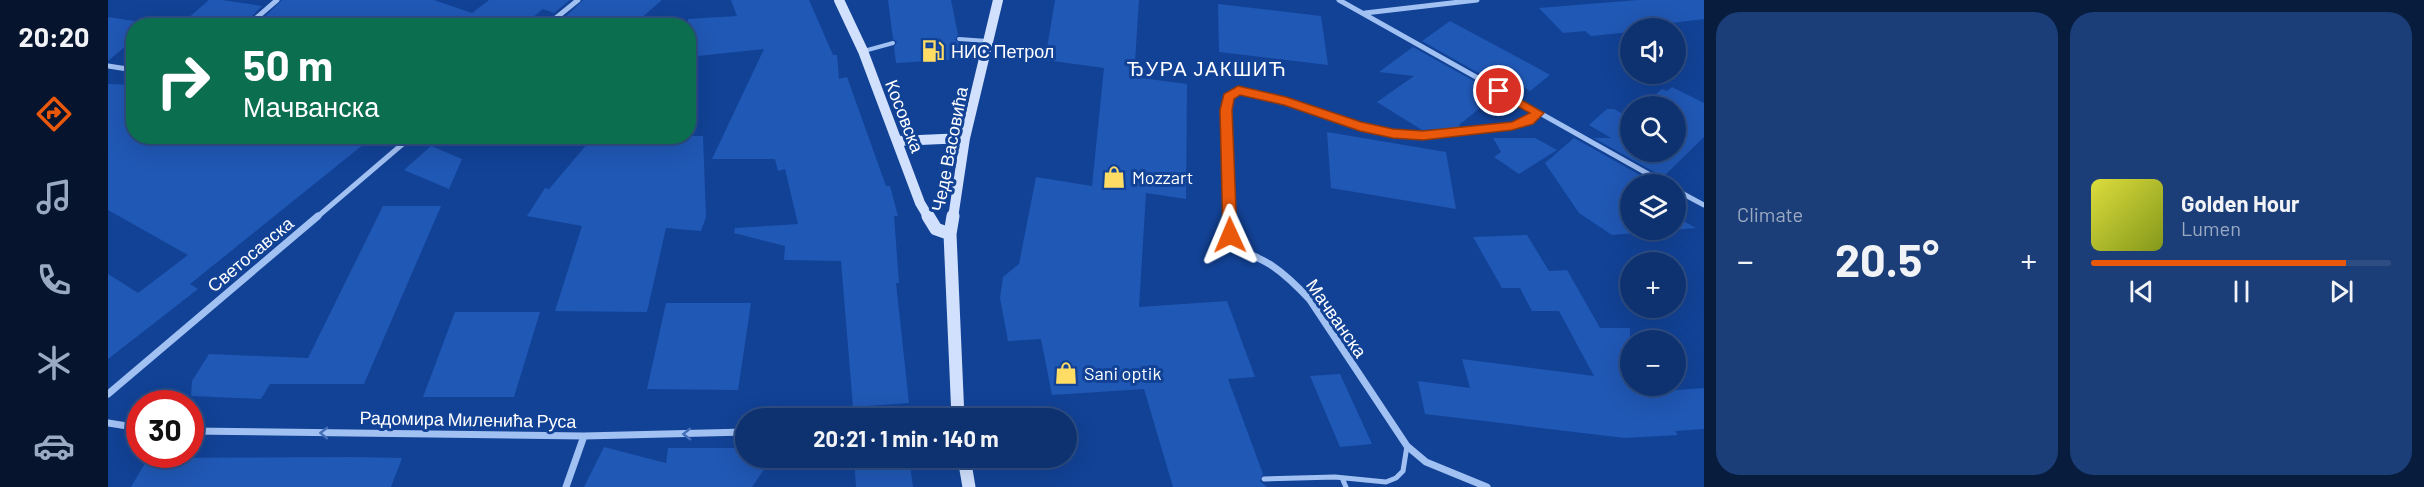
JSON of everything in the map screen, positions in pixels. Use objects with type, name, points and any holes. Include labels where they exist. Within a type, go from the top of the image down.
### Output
[{"type":"main road","name":"Косовска","points":[[839,0],[863,51],[920,203],[936,229],[950,234]]},
{"type":"main road","name":"Чеде Васовића","points":[[958,408],[950,234],[965,138],[998,0]]},
{"type":"main road","points":[[897,141],[965,138]]},
{"type":"main road","points":[[966,468],[969,487]]},
{"type":"street","points":[[256,18],[277,0]]},
{"type":"street","points":[[556,18],[578,0]]},
{"type":"street","points":[[1339,0],[1648,174]]},
{"type":"street","points":[[1364,14],[1477,0]]},
{"type":"street","points":[[108,66],[126,69]]},
{"type":"street","name":"Мачванска","points":[[1487,487],[1426,462],[1407,446],[1310,300],[1295,283],[1269,264],[1247,255],[1237,246],[1230,235],[1226,110],[1229,97],[1238,90],[1255,92],[1360,126],[1393,134],[1423,136],[1512,126],[1528,121],[1538,113]]},
{"type":"street","name":"Светосавска","points":[[108,394],[403,144]]},
{"type":"street","points":[[1686,196],[1704,206]]},
{"type":"street","points":[[108,423],[126,426]]},
{"type":"street","name":"Радомира Миленића Руса","points":[[204,431],[584,436],[735,432]]},
{"type":"street","points":[[566,487],[584,436]]},
{"type":"lane","points":[[959,39],[989,41]]},
{"type":"lane","points":[[863,51],[893,43]]},
{"type":"lane","points":[[1264,479],[1342,478],[1382,483],[1392,481],[1402,475],[1408,463],[1407,446]]},
{"type":"lane","points":[[1342,478],[1346,487]]},
{"type":"building","points":[[209,0],[262,6],[250,18],[188,18]]},
{"type":"building","points":[[282,0],[434,0],[472,13],[489,0],[570,0],[554,13],[543,9],[532,18],[263,18]]},
{"type":"building","points":[[583,0],[662,0],[641,18],[564,18]]},
{"type":"building","points":[[731,0],[809,0],[833,55],[837,55],[839,79],[847,77],[886,186],[890,186],[898,216],[894,216],[899,283],[896,283],[909,403],[853,407],[841,261],[784,260],[785,246],[734,233],[735,228],[798,224],[785,169],[778,171],[775,159],[712,159],[764,49],[696,56],[696,19],[737,16]]},
{"type":"building","points":[[888,0],[951,0],[958,35],[955,40],[960,43],[963,59],[896,63],[894,47],[897,42],[893,39]]},
{"type":"building","points":[[1055,0],[1139,0],[1134,77],[1187,84],[1186,199],[1146,193],[1139,307],[1227,301],[1255,377],[1228,379],[1263,474],[1260,481],[1267,487],[1173,487],[1144,389],[1052,395],[1041,339],[1008,341],[1000,298],[1003,277],[1019,264],[1036,177],[1092,186],[1104,68],[1045,60]]},
{"type":"building","points":[[1638,0],[1704,0],[1704,19],[1686,21],[1686,18],[1620,18],[1620,33],[1591,36],[1585,31],[1563,33],[1539,8]]},
{"type":"building","points":[[1218,4],[1321,16],[1328,65],[1219,52]]},
{"type":"building","points":[[108,17],[126,20],[126,46],[108,61]]},
{"type":"building","points":[[1450,21],[1550,75],[1530,91],[1513,82],[1505,88],[1422,41]]},
{"type":"building","points":[[1413,47],[1497,94],[1459,125],[1461,128],[1422,130],[1377,102],[1414,76],[1379,72]]},
{"type":"building","points":[[108,84],[126,85],[126,144],[364,144],[190,284],[198,289],[108,359],[108,274],[138,293],[188,255],[108,210]]},
{"type":"building","points":[[1672,87],[1704,103],[1704,137],[1686,155],[1686,96],[1654,96],[1662,89],[1667,91]]},
{"type":"building","points":[[1607,109],[1620,112],[1620,153],[1594,138],[1611,138],[1589,125]]},
{"type":"building","points":[[1327,132],[1446,152],[1456,209],[1331,188]]},
{"type":"building","points":[[696,136],[703,136],[706,217],[701,231],[666,228],[647,312],[555,311],[582,226],[527,216],[545,188],[549,189],[587,144],[696,144]]},
{"type":"building","points":[[1493,138],[1535,138],[1557,150],[1519,174],[1494,157],[1501,152]]},
{"type":"building","points":[[1574,138],[1638,174],[1620,174],[1620,234],[1612,235],[1579,213],[1545,163]]},
{"type":"building","points":[[431,146],[462,159],[449,189],[404,170]]},
{"type":"building","points":[[1636,162],[1678,162],[1666,174],[1658,174]]},
{"type":"building","points":[[383,206],[441,206],[364,384],[270,384],[261,399],[204,397],[204,390],[191,390],[192,381],[209,354],[308,358]]},
{"type":"building","points":[[1686,222],[1696,228],[1686,229]]},
{"type":"building","points":[[1527,235],[1549,271],[1567,270],[1600,328],[1630,328],[1630,330],[1620,330],[1620,396],[1686,396],[1686,389],[1704,388],[1704,429],[1675,431],[1678,435],[1625,438],[1425,414],[1418,381],[1470,388],[1462,359],[1594,376],[1559,311],[1532,311],[1520,288],[1502,288],[1473,237]]},
{"type":"building","points":[[666,303],[751,303],[738,390],[647,389]]},
{"type":"building","points":[[455,312],[540,312],[514,397],[423,397]]},
{"type":"building","points":[[1340,374],[1372,444],[1340,447],[1310,376]]},
{"type":"building","points":[[604,447],[666,463],[668,448],[735,448],[735,468],[765,468],[752,487],[584,487]]},
{"type":"building","points":[[204,458],[402,458],[391,487],[131,487],[142,468],[204,468]]},
{"type":"building","points":[[855,468],[910,468],[913,487],[856,487]]},
{"type":"place","name":"НИС Петрол","points":[[933,51]]},
{"type":"place","name":"Mozzart","points":[[1114,177]]},
{"type":"place","name":"Sani optik","points":[[1066,373]]},
{"type":"district","name":"ЂУРА ЈАКШИЋ","points":[[1207,68]]},
{"type":"route","points":[[1230,235],[1226,110],[1229,97],[1238,90],[1255,92],[1286,101],[1360,126],[1393,134],[1423,136],[1512,126],[1528,121],[1538,113],[1499,91]]}]
